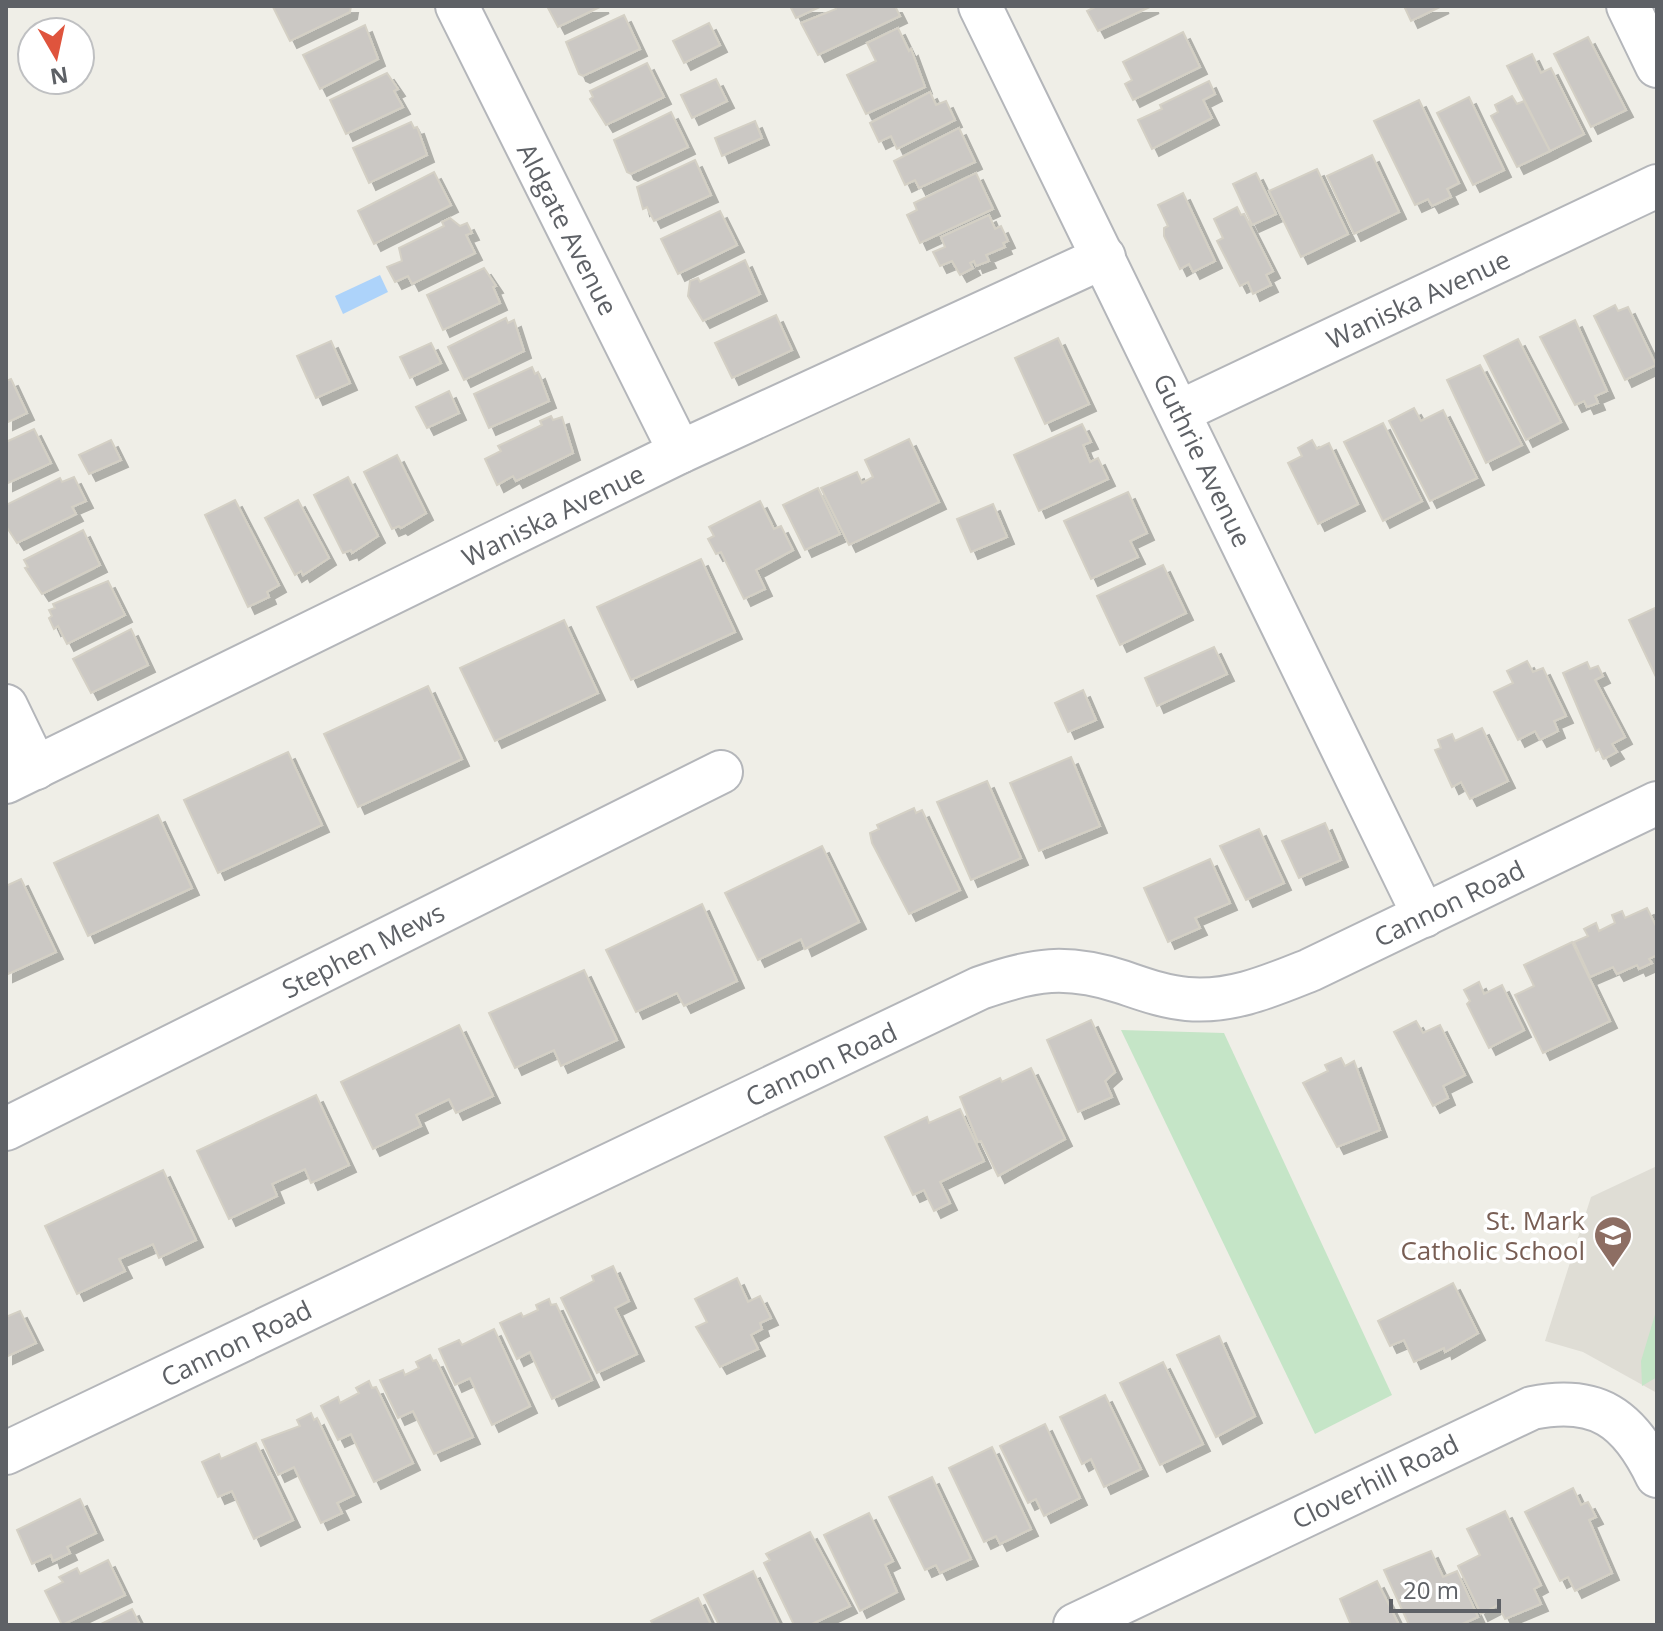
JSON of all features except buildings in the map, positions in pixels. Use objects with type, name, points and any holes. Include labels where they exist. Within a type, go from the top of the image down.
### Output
[{"type":"street","name":"Aldgate Avenue","points":[[457,6],[680,452]]},
{"type":"street","name":"Guthrie Avenue","points":[[980,6],[1424,916]]},
{"type":"street","points":[[1628,6],[1657,66]]},
{"type":"street","name":"Waniska Avenue","points":[[1179,412],[1657,186]]},
{"type":"street","name":"Waniska Avenue","points":[[21,775],[680,452],[1104,257]]},
{"type":"street","points":[[6,706],[21,775]]},
{"type":"street","name":"Stephen Mews","points":[[6,1129],[721,772]]},
{"type":"street","name":"Cannon Road","points":[[6,1453],[980,988],[1050,969],[1088,972],[1169,996],[1211,999],[1235,996],[1310,970],[1657,803]]},
{"type":"street","name":"Cloverhill Road","points":[[1075,1625],[1532,1408],[1558,1403],[1600,1409],[1616,1419],[1639,1444],[1657,1476]]},
{"type":"shaded area","name":"St. Mark Catholic School","points":[[1657,1166],[1657,1393],[1583,1352],[1545,1341],[1591,1197]]},
{"type":"green space","points":[[1121,1030],[1224,1033],[1392,1395],[1315,1434]]},
{"type":"green space","points":[[1657,1308],[1657,1377],[1642,1386],[1641,1361]]},
{"type":"water","points":[[380,275],[388,292],[343,314],[335,296]]},
{"type":"place","name":"St. Mark Catholic School","points":[[1613,1269]]}]
